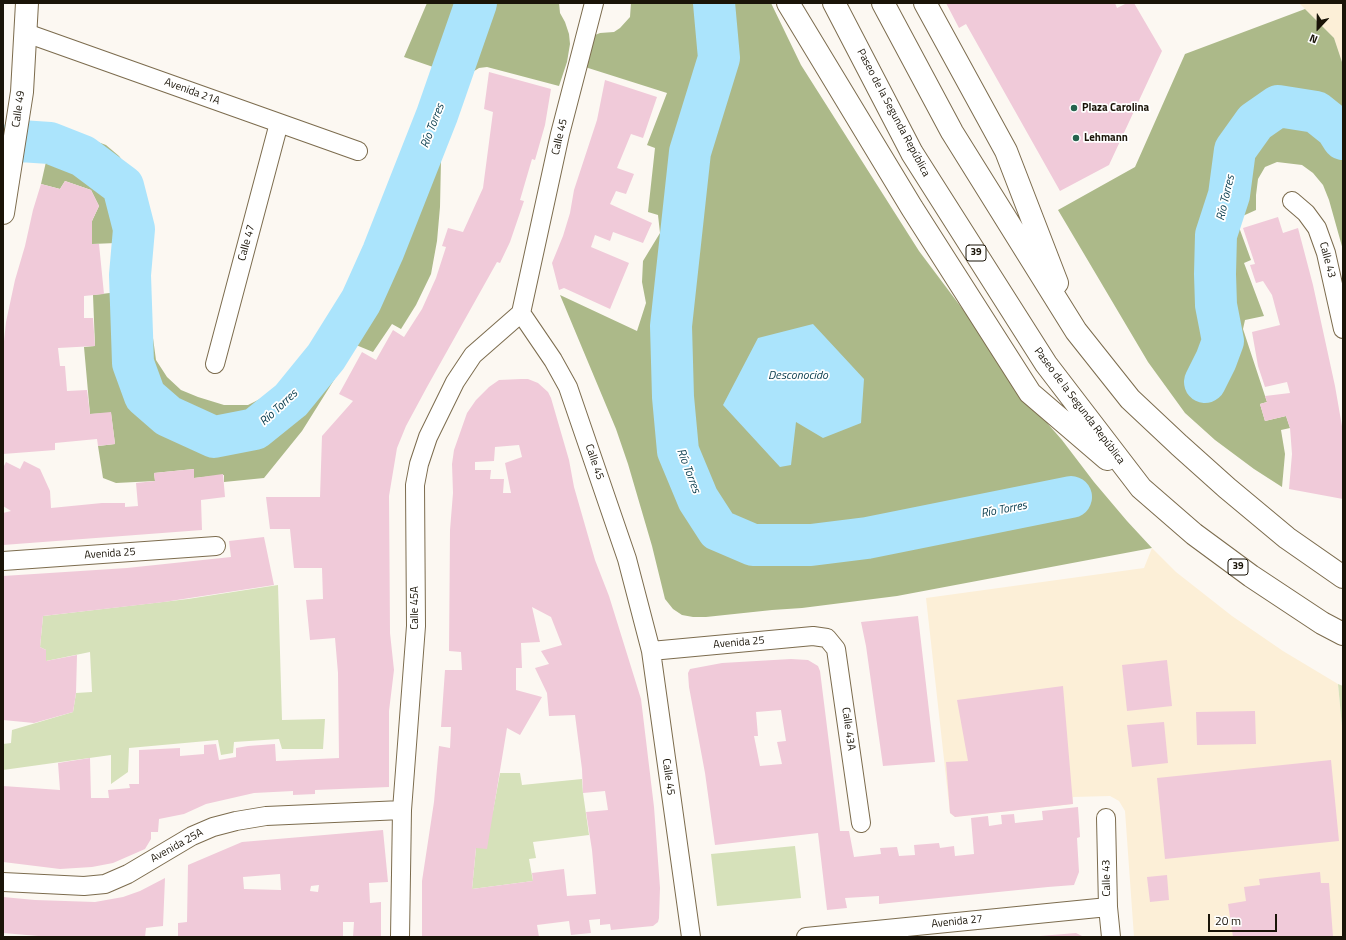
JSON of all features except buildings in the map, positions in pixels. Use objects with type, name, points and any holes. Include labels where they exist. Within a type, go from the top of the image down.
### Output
[{"type":"main road","name":"Calle 49","points":[[3,213],[22,92],[27,3]]},
{"type":"main road","points":[[788,3],[912,208],[1030,392],[1141,488]]},
{"type":"main road","name":"Paseo de la Segunda República","points":[[834,3],[912,153],[1046,364],[1141,488],[1194,534],[1250,576],[1322,623],[1343,634]]},
{"type":"main road","points":[[883,3],[952,132],[1076,331],[1130,399],[1227,488],[1287,538],[1343,577]]},
{"type":"main road","points":[[925,3],[1006,151],[1076,331]]},
{"type":"street","name":"Calle 45","points":[[594,3],[560,134],[521,313],[553,360],[568,387],[627,559],[651,651],[690,937]]},
{"type":"street","name":"Avenida 21A","points":[[26,33],[358,151]]},
{"type":"street","name":"Calle 47","points":[[215,364],[279,123]]},
{"type":"street","name":"Calle 43","points":[[1292,201],[1306,213],[1317,228],[1326,253],[1343,329]]},
{"type":"street","name":"Calle 45A","points":[[400,937],[402,810],[416,626],[415,485],[419,464],[428,437],[455,382],[473,355],[521,313]]},
{"type":"street","name":"Avenida 25","points":[[3,562],[216,546]]},
{"type":"street","name":"Avenida 25","points":[[651,651],[813,636],[827,638]]},
{"type":"street","name":"Calle 43A","points":[[827,638],[836,649],[861,823]]},
{"type":"street","name":"Avenida 25A","points":[[3,882],[84,886],[104,884],[128,874],[192,836],[213,827],[236,821],[266,816],[402,810]]},
{"type":"street","name":"Calle 43","points":[[1106,818],[1108,907],[1111,937]]},
{"type":"street","name":"Avenida 27","points":[[806,937],[896,932],[1108,907]]},
{"type":"shaded area","points":[[1299,3],[1343,3],[1343,65],[1334,38]]},
{"type":"shaded area","points":[[1152,548],[1176,572],[1232,616],[1283,651],[1338,684],[1343,737],[1343,937],[1134,937],[1125,811],[1119,801],[1110,796],[1073,797],[1073,804],[955,817],[950,813],[926,598],[1144,568]]},
{"type":"green space","points":[[427,3],[559,3],[560,13],[569,34],[570,44],[567,62],[559,86],[487,67],[479,68],[471,73],[466,80],[441,160],[440,207],[437,241],[431,274],[416,305],[401,329],[392,324],[373,352],[356,345],[302,431],[264,478],[224,482],[224,475],[194,478],[194,469],[154,473],[155,481],[116,483],[103,478],[98,446],[115,444],[111,413],[90,414],[84,347],[95,346],[93,295],[118,292],[116,243],[92,244],[92,221],[99,206],[91,190],[65,181],[60,189],[41,184],[54,126],[106,145],[119,156],[132,173],[142,190],[148,208],[153,234],[146,269],[150,316],[156,360],[167,377],[181,390],[198,397],[224,405],[248,405],[272,393],[294,370],[318,340],[338,308],[357,272],[439,69],[404,57]]},
{"type":"green space","points":[[631,3],[771,3],[801,65],[919,251],[976,327],[1033,399],[1048,424],[1094,482],[1152,548],[897,596],[802,608],[706,617],[682,615],[673,609],[665,599],[652,546],[616,429],[560,295],[637,331],[646,303],[642,282],[643,261],[660,233],[658,215],[648,212],[655,148],[647,145],[667,93],[585,67],[595,35],[614,32],[620,28],[630,17]]},
{"type":"green space","points":[[1305,9],[1334,38],[1343,65],[1343,250],[1329,200],[1323,185],[1313,173],[1302,165],[1277,162],[1265,167],[1258,179],[1256,210],[1236,219],[1251,260],[1244,263],[1264,316],[1245,320],[1243,329],[1267,402],[1260,404],[1265,421],[1286,416],[1290,428],[1281,430],[1285,454],[1282,487],[1254,469],[1215,440],[1185,413],[1148,362],[1058,210],[1135,167],[1185,54]]},
{"type":"green space","points":[[278,585],[282,720],[325,719],[323,749],[282,749],[279,739],[234,742],[233,753],[221,755],[218,740],[129,748],[128,772],[111,784],[111,755],[3,770],[3,744],[11,743],[12,730],[73,712],[76,693],[92,692],[90,652],[46,661],[46,650],[40,647],[43,616],[188,599]]},
{"type":"green space","points":[[1338,684],[1343,686],[1343,737]]},
{"type":"green space","points":[[500,773],[520,773],[522,785],[582,779],[589,835],[533,842],[536,858],[529,859],[533,881],[472,889],[476,848],[493,811]]},
{"type":"green space","points":[[795,846],[801,898],[717,906],[711,854]]},
{"type":"water","name":"Desconocido","points":[[813,324],[864,379],[861,423],[823,438],[796,422],[791,465],[780,467],[723,405],[758,338]]},
{"type":"waterway","name":"Río Torres","points":[[3,148],[20,141],[50,143],[83,156],[123,186],[134,229],[130,275],[133,363],[145,396],[168,416],[214,437],[255,429],[291,400],[326,357],[361,301],[383,252],[437,115],[476,3]]},
{"type":"waterway","name":"Río Torres","points":[[714,3],[719,58],[690,152],[671,326],[673,397],[678,451],[698,499],[718,530],[753,545],[811,545],[867,538],[1071,497]]},
{"type":"waterway","name":"Río Torres","points":[[1205,382],[1216,360],[1223,341],[1216,305],[1216,235],[1229,195],[1235,150],[1255,122],[1278,106],[1316,112],[1336,128],[1343,139]]},
{"type":"place","name":"Plaza Carolina","points":[[1074,108]]},
{"type":"place","name":"Lehmann","points":[[1076,138]]}]
